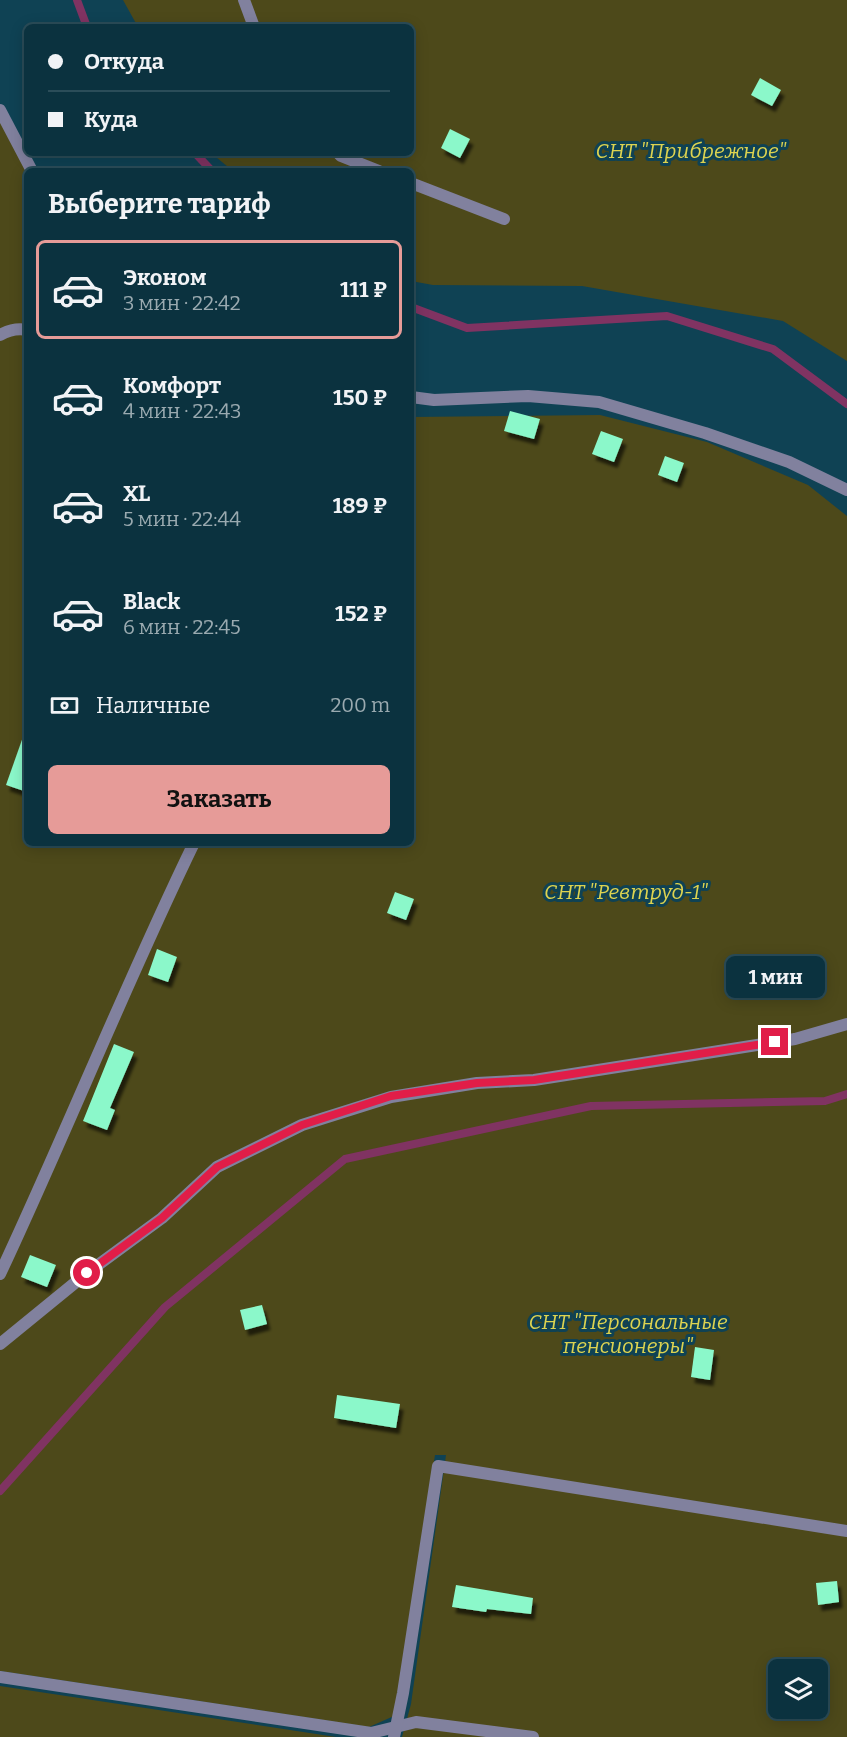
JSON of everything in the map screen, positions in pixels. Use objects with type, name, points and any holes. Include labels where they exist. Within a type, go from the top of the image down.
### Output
[{"type":"street","points":[[244,0],[253,24]]},
{"type":"street","points":[[0,110],[24,156]]},
{"type":"street","points":[[340,156],[371,168]]},
{"type":"street","points":[[414,184],[504,219]]},
{"type":"street","points":[[0,335],[7,331],[24,330]]},
{"type":"street","points":[[414,397],[434,400],[528,396],[599,402],[705,433],[789,462],[847,490]]},
{"type":"street","points":[[0,1274],[193,846]]},
{"type":"street","points":[[0,1344],[87,1273],[162,1218],[217,1167],[302,1125],[391,1096],[477,1083],[534,1080],[694,1056],[795,1039],[847,1024]]},
{"type":"street","points":[[395,1733],[438,1466],[847,1531]]},
{"type":"street","points":[[0,1677],[371,1733],[395,1733],[416,1722],[533,1737]]},
{"type":"green space","name":"СНТ \"Прибрежное\"","points":[[123,0],[847,0],[847,361],[783,321],[582,286],[433,285],[414,282],[414,168],[229,168],[215,156],[414,156],[414,24],[136,24]]},
{"type":"green space","points":[[0,119],[25,168],[24,846],[414,846],[414,417],[600,415],[707,442],[808,485],[847,516],[847,1737],[402,1737],[411,1704],[446,1455],[435,1455],[394,1716],[369,1727],[0,1671]]},
{"type":"green space","points":[[0,1686],[336,1737],[0,1737]]},
{"type":"building","points":[[760,78],[781,90],[772,106],[751,95]]},
{"type":"building","points":[[450,129],[470,139],[460,158],[441,148]]},
{"type":"building","points":[[510,411],[540,419],[534,439],[504,431]]},
{"type":"building","points":[[601,431],[623,439],[614,462],[592,454]]},
{"type":"building","points":[[665,456],[684,463],[677,482],[658,475]]},
{"type":"building","points":[[24,734],[24,791],[6,785]]},
{"type":"building","points":[[395,892],[414,899],[406,920],[387,913]]},
{"type":"building","points":[[157,949],[177,957],[168,982],[148,975]]},
{"type":"building","points":[[114,1044],[134,1052],[110,1108],[115,1110],[107,1130],[83,1121]]},
{"type":"building","points":[[30,1255],[56,1265],[47,1287],[21,1277]]},
{"type":"building","points":[[262,1305],[267,1324],[245,1330],[240,1310]]},
{"type":"building","points":[[695,1347],[714,1350],[710,1380],[691,1377]]},
{"type":"building","points":[[337,1395],[400,1404],[396,1428],[334,1418]]},
{"type":"building","points":[[837,1581],[839,1602],[818,1605],[816,1583]]},
{"type":"building","points":[[456,1585],[533,1598],[531,1614],[487,1609],[486,1612],[452,1607]]},
{"type":"waterway","points":[[77,0],[86,24]]},
{"type":"waterway","points":[[198,156],[209,168]]},
{"type":"waterway","points":[[414,308],[467,328],[667,316],[773,349],[847,404]]},
{"type":"waterway","points":[[0,1491],[165,1307],[345,1159],[591,1106],[825,1101],[847,1094]]},
{"type":"route","points":[[87,1273],[162,1218],[217,1167],[302,1125],[391,1096],[477,1083],[534,1080],[775,1042]]},
{"type":"park label","name":"СНТ \"Ревтруд-1\"","points":[[626,892]]},
{"type":"park label","name":"СНТ \"Персональные пенсионеры\"","points":[[628,1334]]}]
